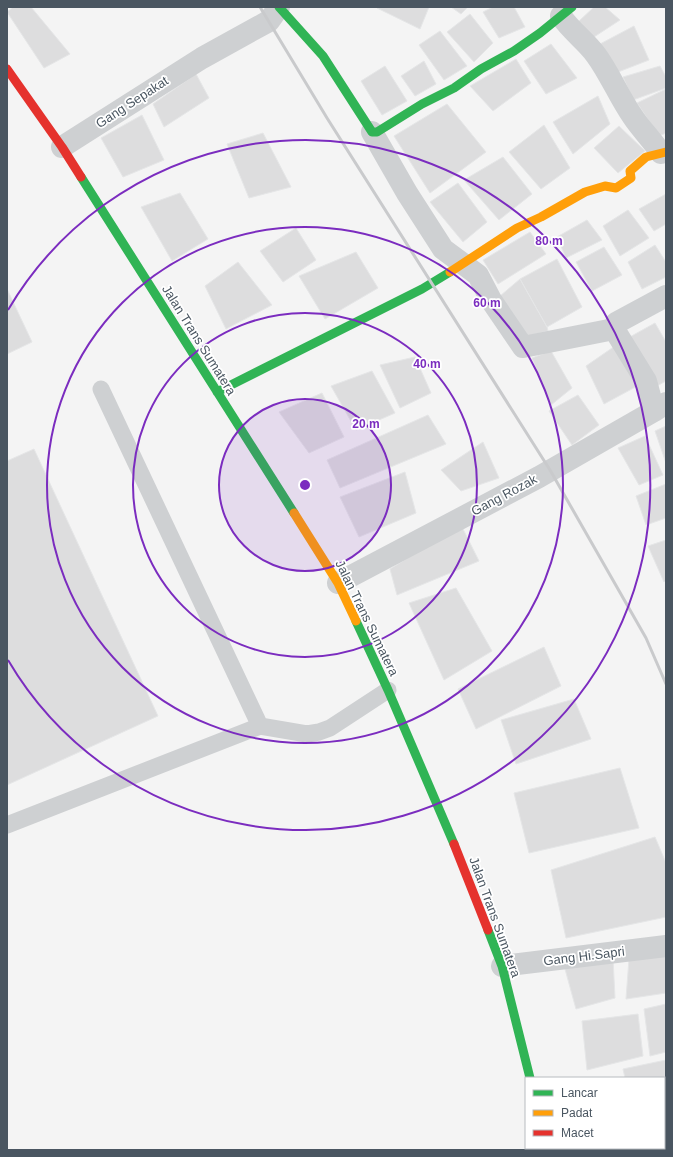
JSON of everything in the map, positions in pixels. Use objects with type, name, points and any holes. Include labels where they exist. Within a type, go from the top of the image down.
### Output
[{"type":"main road","points":[[279,7],[323,56],[372,132],[377,132],[422,104],[454,88],[481,69],[514,51],[567,12]]},
{"type":"main road","name":"Jalan Trans Sumatera","points":[[7,69],[62,147],[338,583],[388,690],[442,814],[502,966],[530,1077]]},
{"type":"main road","points":[[216,392],[422,289],[517,228],[584,192],[605,186],[616,188],[631,178],[630,171],[646,157],[663,153]]},
{"type":"street","name":"Gang Sepakat","points":[[62,147],[202,58],[269,21],[279,7]]},
{"type":"street","points":[[567,12],[565,22],[597,56],[632,116],[663,153]]},
{"type":"street","points":[[372,132],[406,193],[443,249],[478,275],[492,300],[523,347],[614,329]]},
{"type":"street","points":[[660,407],[614,329],[616,323],[666,296]]},
{"type":"street","name":"Gang Rozak","points":[[338,583],[539,477],[660,407]]},
{"type":"street","name":"Gang Hi.Sapri","points":[[502,966],[666,946]]},
{"type":"lane","points":[[101,389],[260,726]]},
{"type":"lane","points":[[7,825],[260,726],[307,734],[319,732],[330,728],[388,690]]},
{"type":"building","points":[[13,7],[31,7],[70,54],[44,68],[7,12]]},
{"type":"building","points":[[377,7],[429,7],[420,29]]},
{"type":"building","points":[[451,7],[468,7],[461,14]]},
{"type":"building","points":[[493,7],[514,7],[525,27],[499,38],[483,12]]},
{"type":"building","points":[[594,7],[605,7],[620,20],[594,37],[578,22]]},
{"type":"building","points":[[470,14],[493,43],[474,62],[447,32]]},
{"type":"building","points":[[634,26],[649,60],[618,72],[600,44]]},
{"type":"building","points":[[440,31],[467,66],[444,80],[419,45]]},
{"type":"building","points":[[551,44],[577,78],[546,94],[524,61]]},
{"type":"building","points":[[516,59],[531,83],[493,111],[470,86]]},
{"type":"building","points":[[424,61],[436,84],[415,96],[401,76]]},
{"type":"building","points":[[385,66],[407,101],[382,115],[361,81]]},
{"type":"building","points":[[660,66],[666,77],[666,88],[633,100],[623,77]]},
{"type":"building","points":[[196,74],[209,98],[164,127],[153,104]]},
{"type":"building","points":[[666,89],[666,133],[659,136],[637,103]]},
{"type":"building","points":[[598,96],[610,124],[573,154],[553,122]]},
{"type":"building","points":[[447,104],[486,152],[430,193],[394,136]]},
{"type":"building","points":[[142,115],[164,160],[123,177],[101,138]]},
{"type":"building","points":[[544,125],[570,168],[541,189],[509,152]]},
{"type":"building","points":[[619,126],[645,151],[618,173],[594,148]]},
{"type":"building","points":[[263,133],[291,187],[249,198],[227,144]]},
{"type":"building","points":[[503,157],[532,194],[499,220],[464,180]]},
{"type":"building","points":[[458,183],[487,222],[463,242],[430,202]]},
{"type":"building","points":[[180,193],[208,239],[172,261],[141,207]]},
{"type":"building","points":[[666,194],[666,224],[654,231],[639,209]]},
{"type":"building","points":[[628,210],[649,238],[620,256],[603,226]]},
{"type":"building","points":[[587,220],[602,240],[566,258],[557,237]]},
{"type":"building","points":[[296,228],[316,260],[283,282],[260,251]]},
{"type":"building","points":[[530,232],[546,254],[498,284],[483,260]]},
{"type":"building","points":[[655,245],[666,262],[666,277],[642,289],[628,262]]},
{"type":"building","points":[[604,247],[622,275],[592,291],[576,262]]},
{"type":"building","points":[[356,252],[378,288],[325,319],[299,276]]},
{"type":"building","points":[[557,259],[582,307],[547,327],[520,279]]},
{"type":"building","points":[[238,262],[272,305],[226,329],[205,286]]},
{"type":"building","points":[[520,279],[548,331],[524,337],[500,296]]},
{"type":"building","points":[[7,289],[32,342],[7,354]]},
{"type":"building","points":[[655,323],[666,342],[666,381],[655,387],[628,338]]},
{"type":"building","points":[[615,346],[641,384],[604,404],[586,366]]},
{"type":"building","points":[[551,351],[572,388],[551,405],[532,358]]},
{"type":"building","points":[[415,357],[431,393],[400,408],[380,365]]},
{"type":"building","points":[[372,371],[395,413],[356,430],[331,386]]},
{"type":"building","points":[[322,393],[344,437],[309,453],[279,412]]},
{"type":"building","points":[[578,395],[599,425],[572,445],[549,411]]},
{"type":"building","points":[[428,415],[446,444],[340,488],[327,460]]},
{"type":"building","points":[[666,426],[666,463],[655,431]]},
{"type":"building","points":[[645,436],[663,475],[639,485],[618,448]]},
{"type":"building","points":[[483,442],[499,478],[461,491],[441,470]]},
{"type":"building","points":[[34,449],[158,716],[7,785],[7,461]]},
{"type":"building","points":[[405,472],[416,513],[359,537],[340,497]]},
{"type":"building","points":[[666,484],[666,518],[646,525],[636,496]]},
{"type":"building","points":[[461,525],[479,561],[397,595],[390,569]]},
{"type":"building","points":[[666,540],[666,580],[664,582],[648,546]]},
{"type":"building","points":[[456,588],[492,651],[444,680],[409,603]]},
{"type":"building","points":[[544,647],[561,686],[476,729],[458,689]]},
{"type":"building","points":[[574,699],[591,739],[516,764],[501,720]]},
{"type":"building","points":[[620,768],[639,828],[529,853],[514,793]]},
{"type":"building","points":[[655,837],[666,863],[666,917],[566,938],[551,870]]},
{"type":"building","points":[[666,955],[666,993],[626,999],[629,959]]},
{"type":"building","points":[[613,959],[615,998],[576,1009],[565,969]]},
{"type":"building","points":[[666,1004],[666,1052],[650,1056],[644,1009]]},
{"type":"building","points":[[638,1014],[643,1056],[587,1070],[582,1021]]},
{"type":"building","points":[[666,1060],[666,1110],[665,1077],[625,1077],[623,1069]]},
{"type":"building","points":[[666,1117],[666,1150],[648,1150],[665,1149]]},
{"type":"railway","points":[[260,7],[327,118],[550,470],[646,638],[666,684]]},
{"type":"traffic: fast","points":[[279,7],[323,56],[372,132],[377,132],[422,104],[454,88],[481,69],[514,51],[540,33],[572,7]]},
{"type":"traffic: fast","points":[[81,177],[294,513]]},
{"type":"traffic: fast","points":[[217,392],[422,289],[450,272]]},
{"type":"traffic: fast","points":[[356,621],[388,690],[454,844]]},
{"type":"traffic: fast","points":[[488,930],[502,966],[530,1077]]},
{"type":"traffic: slow","points":[[450,272],[517,228],[541,217],[585,192],[605,186],[616,188],[631,178],[630,171],[646,157],[666,152]]},
{"type":"traffic: slow","points":[[294,513],[338,583],[356,621]]},
{"type":"traffic: jam","points":[[7,69],[62,147],[81,177]]},
{"type":"traffic: jam","points":[[454,844],[488,930]]}]
